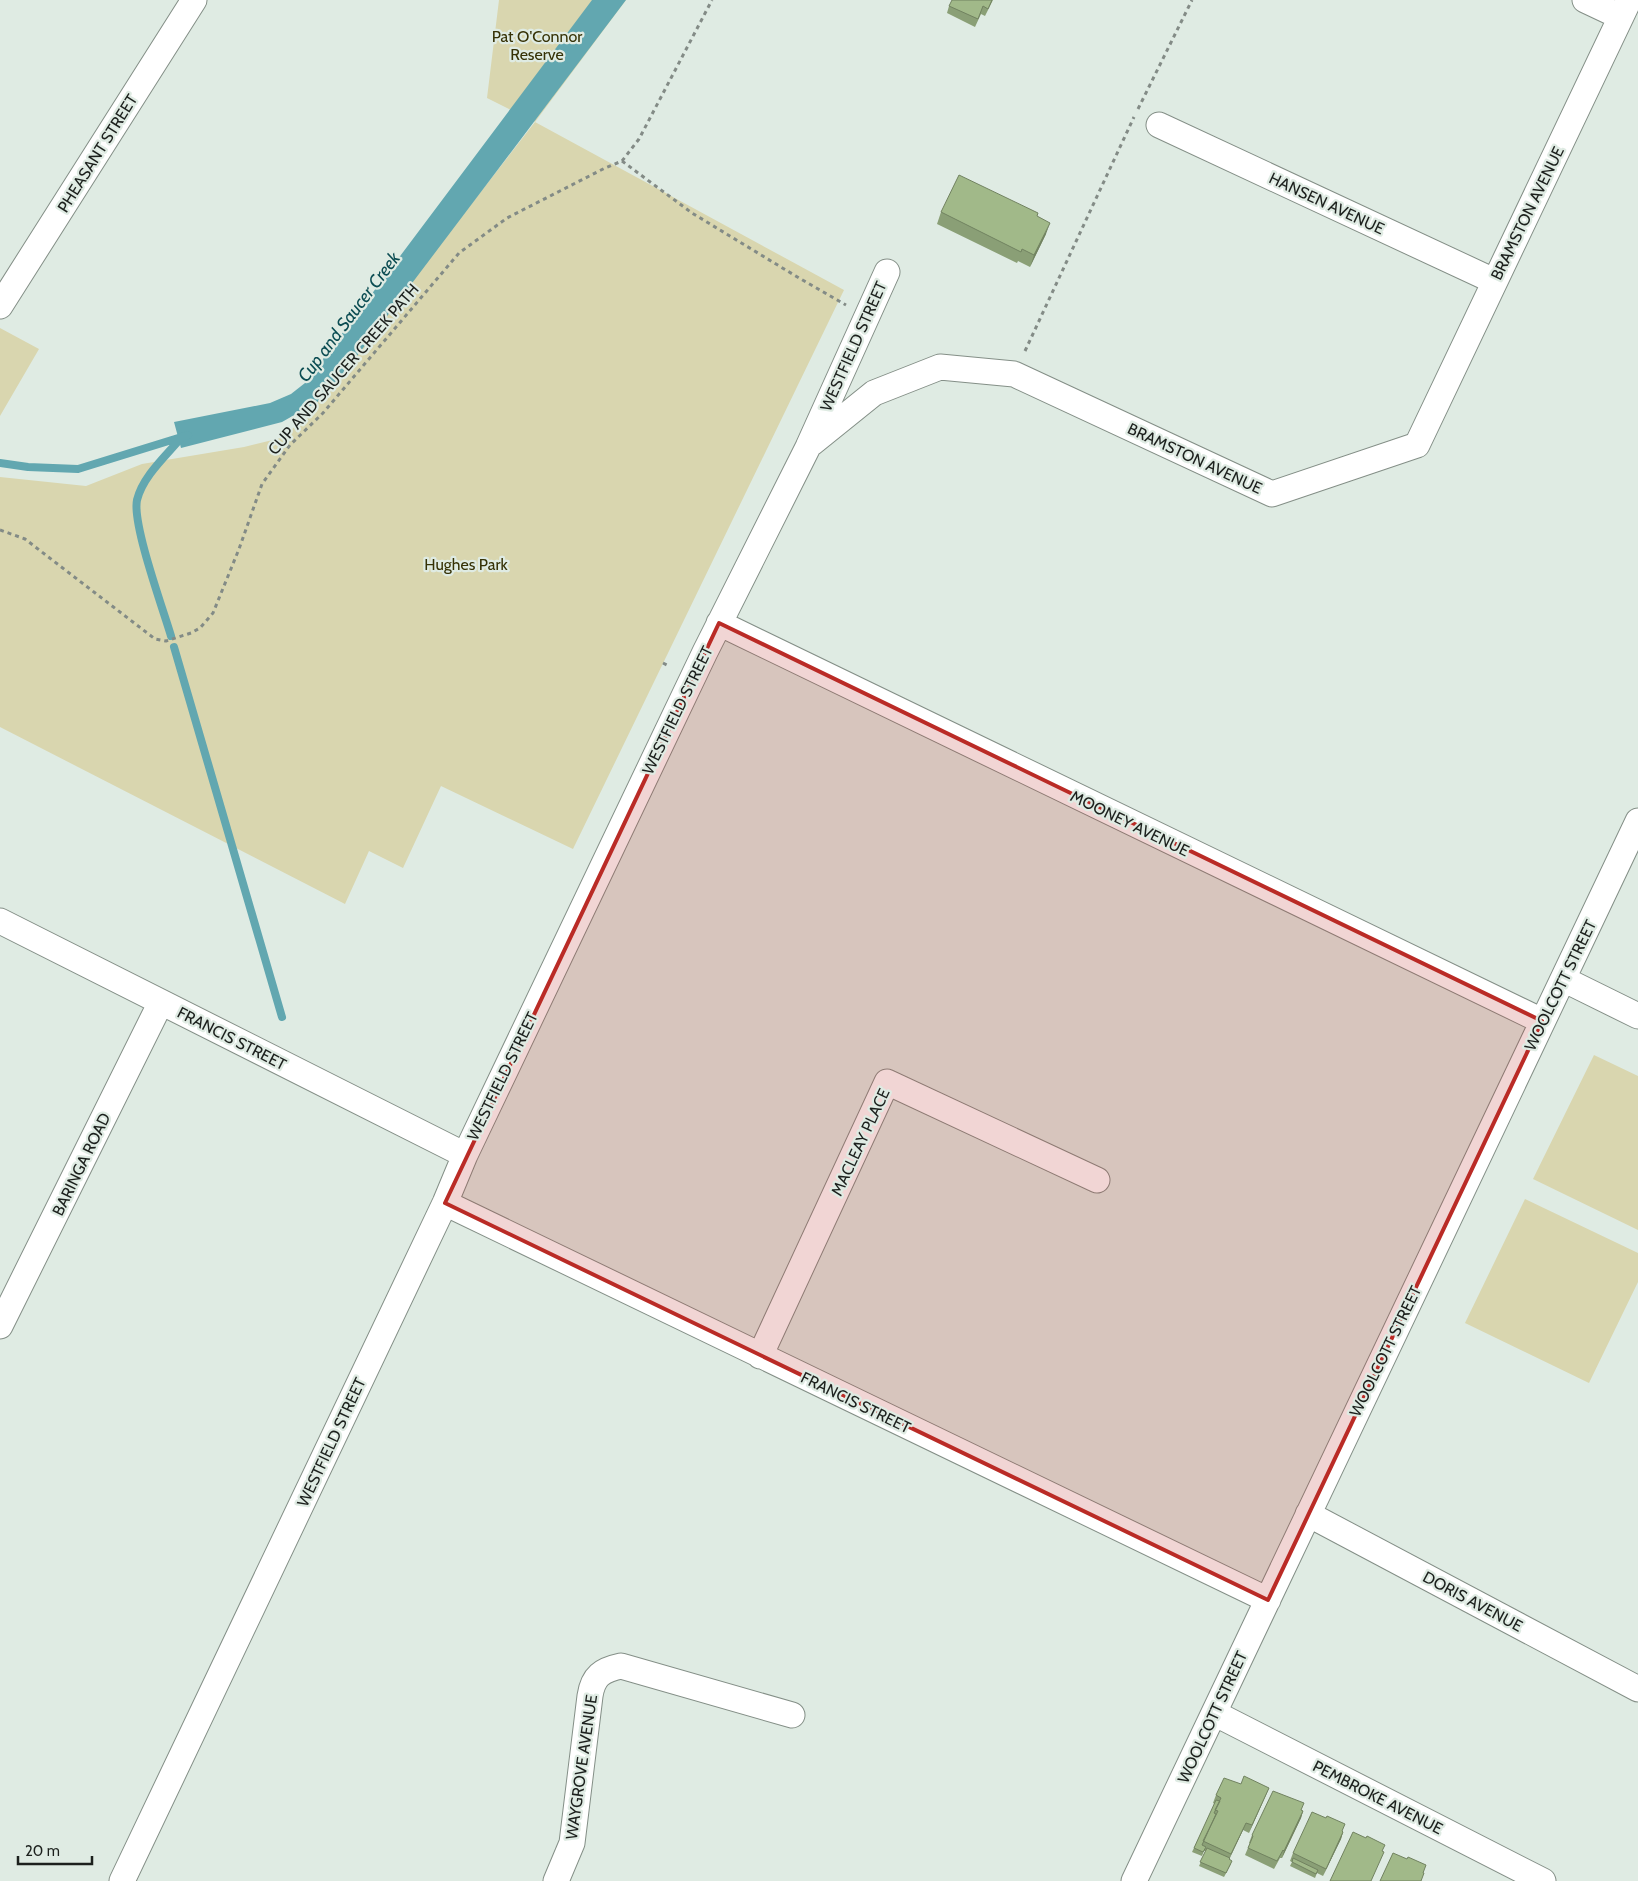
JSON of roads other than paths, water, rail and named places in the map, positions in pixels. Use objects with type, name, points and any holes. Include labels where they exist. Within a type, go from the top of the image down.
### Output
[{"type":"street","name":"PHEASANT STREET","points":[[0,306],[194,0]]},
{"type":"street","points":[[1585,0],[1625,9]]},
{"type":"street","name":"BRAMSTON AVENUE","points":[[808,446],[874,393],[940,367],[1014,374],[1272,494],[1416,445],[1625,9]]},
{"type":"street","name":"HANSEN AVENUE","points":[[1159,125],[1494,281]]},
{"type":"street","name":"WESTFIELD STREET","points":[[122,1881],[719,623],[808,446],[887,272]]},
{"type":"street","name":"MOONEY AVENUE","points":[[719,623],[1542,1021]]},
{"type":"street","name":"WOOLCOTT STREET","points":[[1134,1881],[1638,821]]},
{"type":"street","name":"FRANCIS STREET","points":[[0,921],[465,1155]]},
{"type":"street","points":[[1564,979],[1638,1016]]},
{"type":"street","name":"BARINGA ROAD","points":[[0,1326],[161,1002]]},
{"type":"street","name":"MACLEAY PLACE","points":[[760,1356],[887,1082],[1097,1180]]},
{"type":"street","name":"FRANCIS STREET","points":[[445,1203],[1268,1600]]},
{"type":"street","name":"DORIS AVENUE","points":[[1308,1514],[1638,1688]]},
{"type":"street","name":"WAYGROVE AVENUE","points":[[556,1881],[572,1843],[592,1684],[600,1674],[610,1668],[621,1666],[792,1715]]},
{"type":"street","name":"PEMBROKE AVENUE","points":[[1214,1712],[1543,1881]]},
{"type":"water","points":[[592,0],[626,0],[326,397],[282,422],[181,448],[174,422],[270,403],[291,394],[305,383]]},
{"type":"waterway","name":"Cup and Saucer Creek","points":[[0,463],[28,467],[78,469],[188,435]]},
{"type":"waterway","points":[[171,636],[143,546],[139,528],[137,500],[144,483],[181,438]]},
{"type":"waterway","points":[[174,647],[282,1017]]},
{"type":"park label","name":"Pat O'Connor Reserve","points":[[537,45]]},
{"type":"park label","name":"Hughes Park","points":[[466,564]]}]
